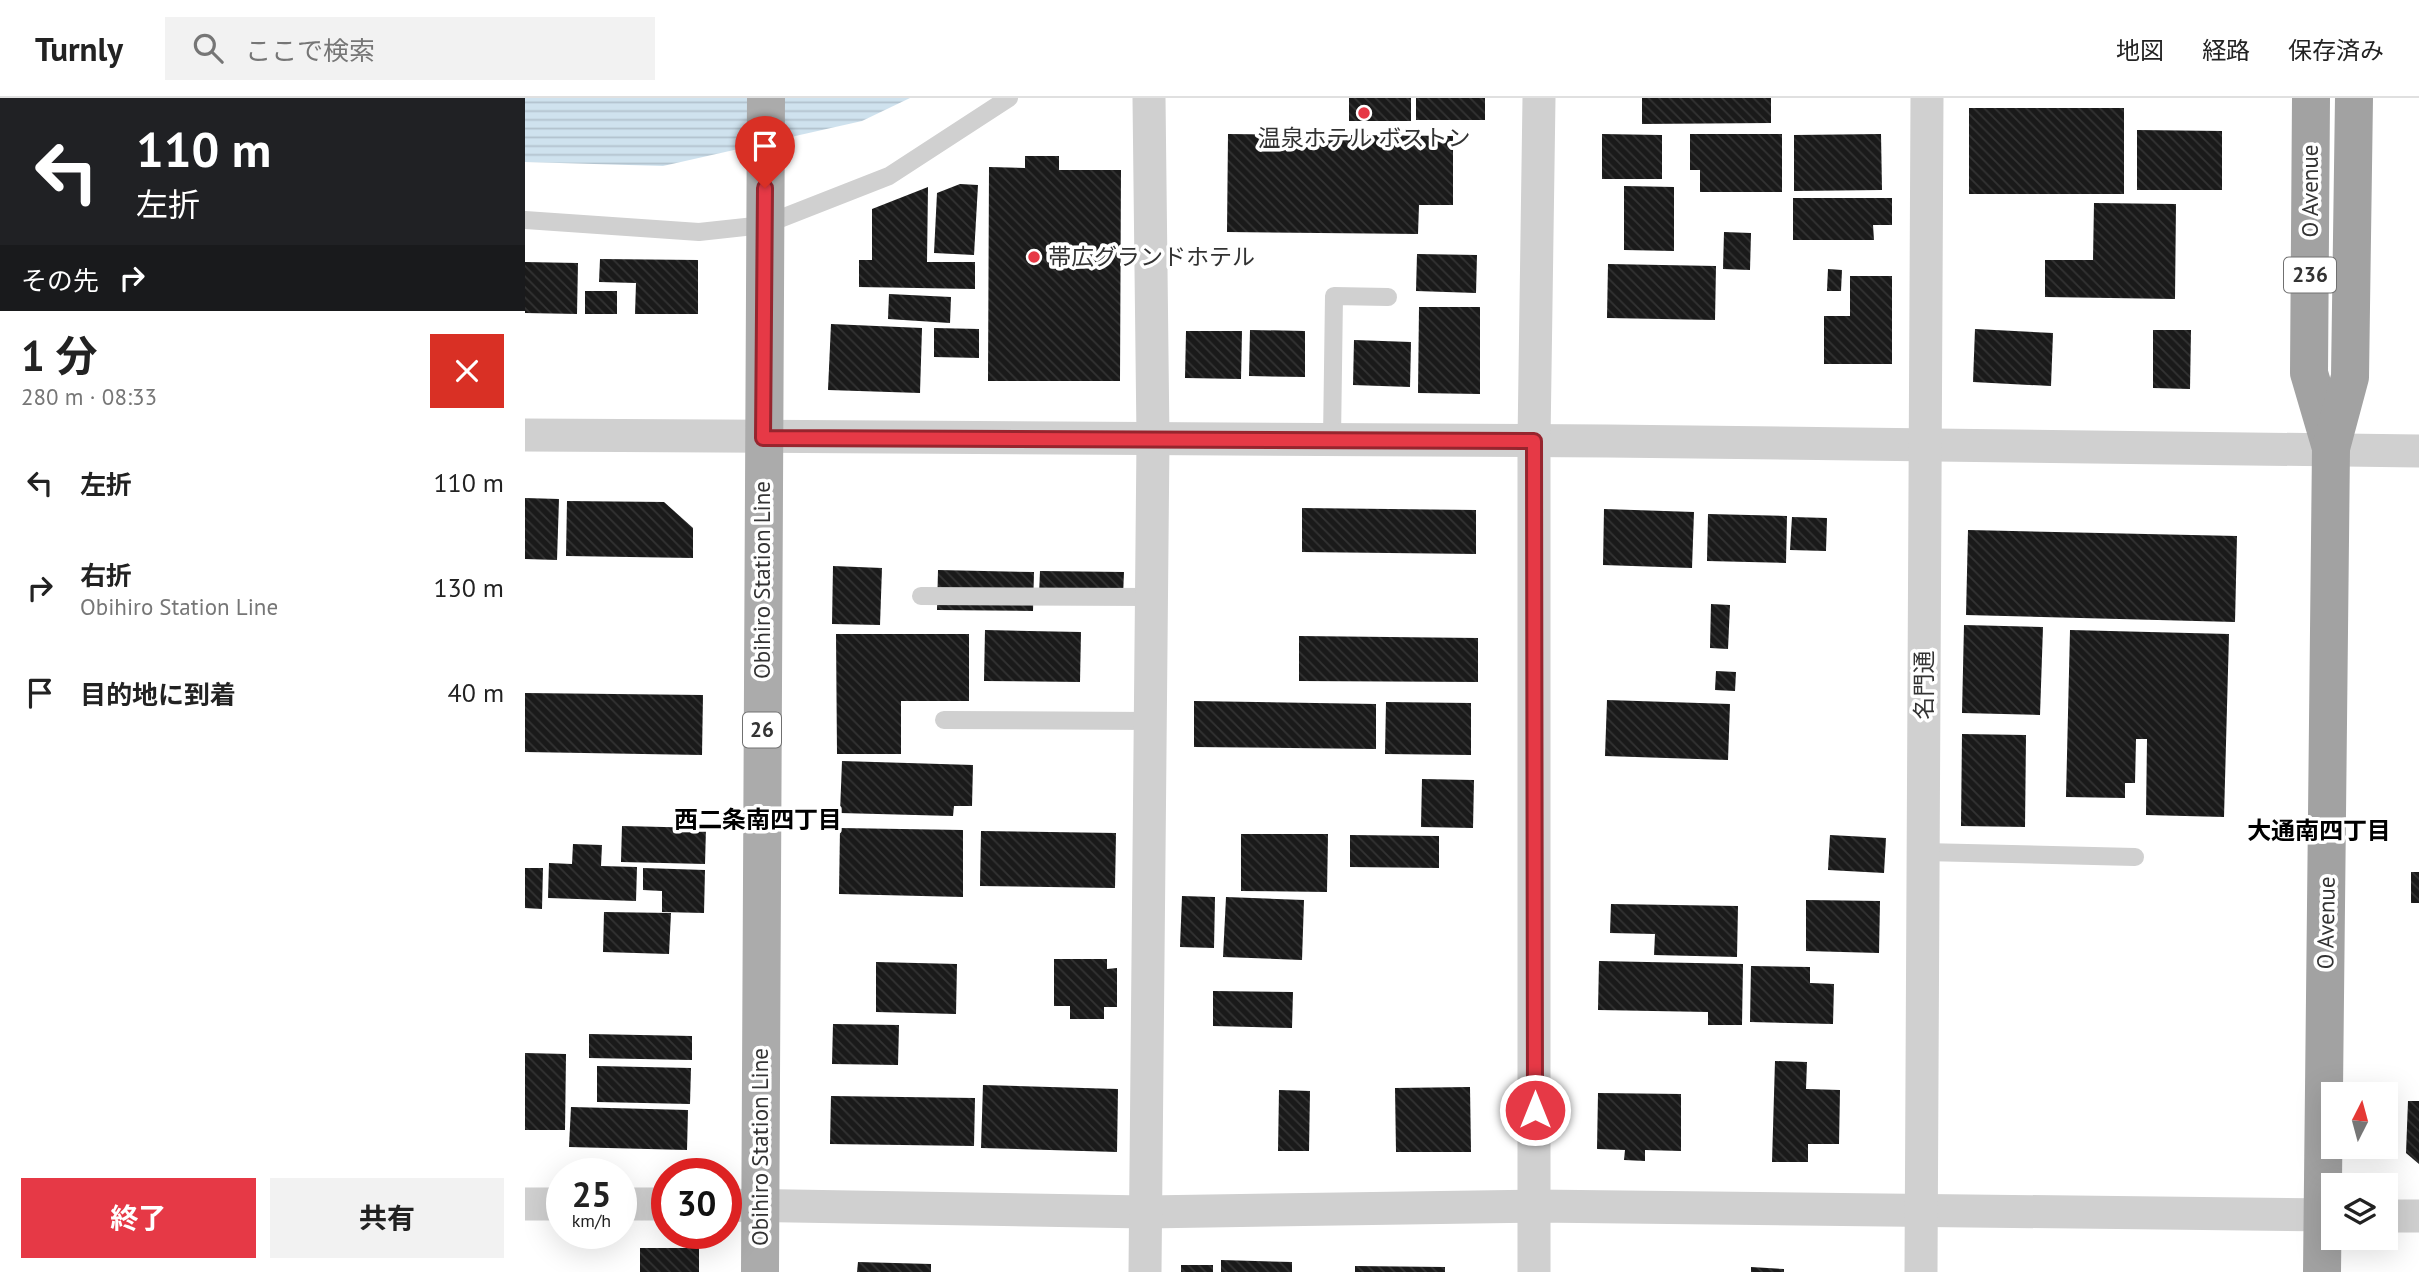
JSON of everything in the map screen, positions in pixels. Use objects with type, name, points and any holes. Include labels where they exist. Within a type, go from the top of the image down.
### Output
[{"type":"highway","name":"O Avenue","points":[[2311,98],[2309,373],[2332,448]]},
{"type":"highway","name":"O Avenue","points":[[2328,1173],[2332,448],[2350,377],[2354,98]]},
{"type":"highway","name":"O Avenue","points":[[2322,1272],[2324,1250]]},
{"type":"main road","name":"Obihiro Station Line","points":[[759,1272],[743,1205],[763,438],[766,98]]},
{"type":"street","points":[[1145,1272],[1153,439],[1149,98]]},
{"type":"street","points":[[1534,1272],[1534,441],[1539,98]]},
{"type":"street","name":"名門通","points":[[1921,1272],[1927,98]]},
{"type":"street","points":[[525,435],[1332,439],[2419,451]]},
{"type":"street","points":[[525,1204],[546,1204]]},
{"type":"street","points":[[743,1205],[1146,1212],[1535,1206],[2321,1215]]},
{"type":"street","points":[[2398,1216],[2419,1216]]},
{"type":"lane","points":[[525,220],[699,232],[764,225],[889,176],[1009,98]]},
{"type":"lane","points":[[1332,439],[1333,296],[1388,297]]},
{"type":"lane","points":[[921,596],[1151,597]]},
{"type":"lane","points":[[943,720],[1151,721]]},
{"type":"lane","points":[[1923,852],[2135,857]]},
{"type":"water","points":[[525,98],[910,98],[862,121],[663,166],[525,162]]},
{"type":"building","points":[[1349,98],[1411,98],[1411,121],[1349,121]]},
{"type":"building","points":[[1416,98],[1485,98],[1485,120],[1416,120]]},
{"type":"building","points":[[1642,98],[1771,98],[1771,123],[1642,124]]},
{"type":"building","points":[[1969,108],[2124,108],[2124,194],[1969,194]]},
{"type":"building","points":[[2137,130],[2222,131],[2222,190],[2137,190]]},
{"type":"building","points":[[1228,134],[1453,136],[1453,205],[1419,205],[1418,234],[1227,232]]},
{"type":"building","points":[[1602,134],[1662,135],[1662,179],[1602,179]]},
{"type":"building","points":[[1690,134],[1782,134],[1782,192],[1700,192],[1700,170],[1690,170]]},
{"type":"building","points":[[1881,134],[1882,190],[1794,191],[1794,135]]},
{"type":"building","points":[[1025,156],[1059,156],[1059,170],[1121,170],[1120,381],[988,381],[989,167],[1025,168]]},
{"type":"building","points":[[960,184],[978,185],[974,255],[934,253],[937,193]]},
{"type":"building","points":[[1624,186],[1674,187],[1674,251],[1624,250]]},
{"type":"building","points":[[928,187],[927,262],[975,262],[975,289],[859,287],[859,260],[872,260],[872,209]]},
{"type":"building","points":[[1793,198],[1892,198],[1892,225],[1873,225],[1874,240],[1793,240]]},
{"type":"building","points":[[2094,203],[2176,204],[2175,299],[2045,297],[2045,260],[2093,260]]},
{"type":"building","points":[[1724,232],[1751,233],[1750,270],[1723,269]]},
{"type":"building","points":[[1417,254],[1477,255],[1476,293],[1416,291]]},
{"type":"building","points":[[600,259],[698,260],[698,314],[635,314],[636,283],[599,282]]},
{"type":"building","points":[[525,262],[578,263],[577,314],[525,313]]},
{"type":"building","points":[[1608,264],[1716,266],[1715,320],[1607,318]]},
{"type":"building","points":[[1828,269],[1842,270],[1841,291],[1827,291]]},
{"type":"building","points":[[1850,276],[1892,276],[1892,364],[1824,364],[1824,316],[1850,316]]},
{"type":"building","points":[[585,291],[617,291],[617,314],[585,314]]},
{"type":"building","points":[[889,294],[951,297],[950,323],[888,319]]},
{"type":"building","points":[[1419,307],[1480,307],[1480,394],[1418,393]]},
{"type":"building","points":[[831,324],[922,328],[920,393],[828,390]]},
{"type":"building","points":[[934,328],[979,329],[979,358],[934,357]]},
{"type":"building","points":[[1975,329],[2053,333],[2051,386],[1973,382]]},
{"type":"building","points":[[1250,330],[1305,331],[1305,377],[1249,376]]},
{"type":"building","points":[[2153,330],[2191,330],[2190,389],[2153,388]]},
{"type":"building","points":[[1186,331],[1242,331],[1241,379],[1185,378]]},
{"type":"building","points":[[1354,340],[1411,342],[1410,387],[1353,385]]},
{"type":"building","points":[[525,498],[559,499],[557,560],[525,559]]},
{"type":"building","points":[[567,501],[664,502],[693,528],[693,558],[566,556]]},
{"type":"building","points":[[1302,508],[1476,510],[1476,554],[1302,552]]},
{"type":"building","points":[[1604,509],[1694,512],[1692,568],[1603,565]]},
{"type":"building","points":[[1708,514],[1787,516],[1786,563],[1707,561]]},
{"type":"building","points":[[1792,517],[1827,518],[1826,551],[1790,550]]},
{"type":"building","points":[[1968,530],[2237,536],[2235,622],[1966,615]]},
{"type":"building","points":[[833,566],[882,568],[880,625],[832,624]]},
{"type":"building","points":[[938,570],[1034,572],[1033,611],[937,610]]},
{"type":"building","points":[[1040,571],[1124,572],[1123,596],[1039,595]]},
{"type":"building","points":[[1711,604],[1730,605],[1728,649],[1710,648]]},
{"type":"building","points":[[1964,625],[2043,627],[2040,715],[1962,713]]},
{"type":"building","points":[[985,630],[1081,632],[1080,682],[984,681]]},
{"type":"building","points":[[2070,630],[2229,634],[2224,817],[2146,815],[2147,739],[2136,739],[2135,783],[2125,783],[2125,798],[2066,797]]},
{"type":"building","points":[[836,634],[969,634],[969,701],[901,701],[901,754],[837,754]]},
{"type":"building","points":[[1299,636],[1478,638],[1478,682],[1299,681]]},
{"type":"building","points":[[1716,671],[1736,672],[1735,691],[1715,690]]},
{"type":"building","points":[[525,693],[703,695],[702,755],[525,752]]},
{"type":"building","points":[[1607,700],[1730,704],[1728,760],[1605,756]]},
{"type":"building","points":[[1194,701],[1376,704],[1376,749],[1194,747]]},
{"type":"building","points":[[1386,702],[1471,703],[1471,755],[1385,754]]},
{"type":"building","points":[[1962,734],[2026,735],[2025,827],[1961,826]]},
{"type":"building","points":[[842,761],[973,765],[972,806],[954,806],[953,816],[840,813]]},
{"type":"building","points":[[1422,779],[1474,780],[1473,828],[1421,827]]},
{"type":"building","points":[[622,826],[706,828],[705,864],[621,862]]},
{"type":"building","points":[[840,828],[963,830],[963,897],[839,894]]},
{"type":"building","points":[[981,831],[1116,833],[1115,888],[980,886]]},
{"type":"building","points":[[1241,834],[1328,834],[1327,892],[1241,891]]},
{"type":"building","points":[[1350,835],[1439,836],[1439,868],[1350,867]]},
{"type":"building","points":[[1830,835],[1886,838],[1884,873],[1828,870]]},
{"type":"building","points":[[573,844],[602,845],[601,866],[637,867],[636,901],[548,898],[549,863],[572,864]]},
{"type":"building","points":[[525,868],[543,868],[542,909],[525,908]]},
{"type":"building","points":[[643,868],[705,870],[704,913],[662,912],[662,891],[643,890]]},
{"type":"building","points":[[2411,872],[2419,872],[2419,903],[2411,903]]},
{"type":"building","points":[[1182,896],[1215,897],[1214,948],[1180,947]]},
{"type":"building","points":[[1226,897],[1304,900],[1302,960],[1223,957]]},
{"type":"building","points":[[1806,900],[1880,901],[1879,953],[1806,951]]},
{"type":"building","points":[[1611,904],[1738,906],[1737,957],[1654,955],[1655,934],[1610,933]]},
{"type":"building","points":[[604,912],[671,913],[669,954],[603,952]]},
{"type":"building","points":[[1054,959],[1107,959],[1107,969],[1117,968],[1117,1007],[1104,1007],[1104,1019],[1070,1019],[1070,1006],[1054,1006]]},
{"type":"building","points":[[1599,961],[1743,964],[1742,1025],[1708,1025],[1708,1012],[1598,1010]]},
{"type":"building","points":[[876,962],[957,964],[956,1014],[876,1012]]},
{"type":"building","points":[[1751,966],[1810,967],[1810,983],[1834,984],[1833,1024],[1750,1022]]},
{"type":"building","points":[[1213,991],[1293,992],[1292,1028],[1213,1026]]},
{"type":"building","points":[[833,1024],[899,1025],[898,1065],[832,1064]]},
{"type":"building","points":[[589,1034],[692,1036],[692,1060],[589,1058]]},
{"type":"building","points":[[525,1053],[566,1054],[565,1130],[525,1130]]},
{"type":"building","points":[[1775,1061],[1807,1062],[1806,1089],[1840,1090],[1839,1144],[1808,1144],[1808,1162],[1772,1162]]},
{"type":"building","points":[[597,1066],[691,1068],[690,1104],[597,1102]]},
{"type":"building","points":[[983,1085],[1118,1089],[1117,1152],[981,1148]]},
{"type":"building","points":[[1470,1087],[1471,1152],[1396,1152],[1395,1088]]},
{"type":"building","points":[[1279,1090],[1310,1091],[1309,1151],[1278,1151]]},
{"type":"building","points":[[1598,1093],[1681,1094],[1681,1151],[1645,1150],[1645,1161],[1624,1160],[1625,1150],[1597,1149]]},
{"type":"building","points":[[831,1096],[975,1098],[974,1146],[830,1144]]},
{"type":"building","points":[[2408,1101],[2419,1101],[2419,1164],[2406,1153]]},
{"type":"building","points":[[571,1107],[688,1110],[687,1150],[569,1147]]},
{"type":"building","points":[[640,1248],[699,1249],[699,1272],[640,1272]]},
{"type":"building","points":[[1221,1260],[1292,1262],[1292,1272],[1221,1272]]},
{"type":"building","points":[[858,1262],[931,1264],[931,1272],[857,1272]]},
{"type":"building","points":[[1181,1265],[1213,1265],[1213,1272],[1181,1272]]},
{"type":"building","points":[[1355,1266],[1445,1267],[1445,1272],[1355,1272]]},
{"type":"building","points":[[1751,1267],[1784,1269],[1784,1272],[1751,1272]]},
{"type":"place","name":"温泉ホテル ボストン","points":[[1364,113]]},
{"type":"place","name":"帯広グランドホテル","points":[[1034,257]]},
{"type":"district","name":"西二条南四丁目","points":[[758,820]]},
{"type":"district","name":"大通南四丁目","points":[[2319,831]]},
{"type":"route","points":[[765,188],[763,438],[1534,441],[1535,1110]]}]
